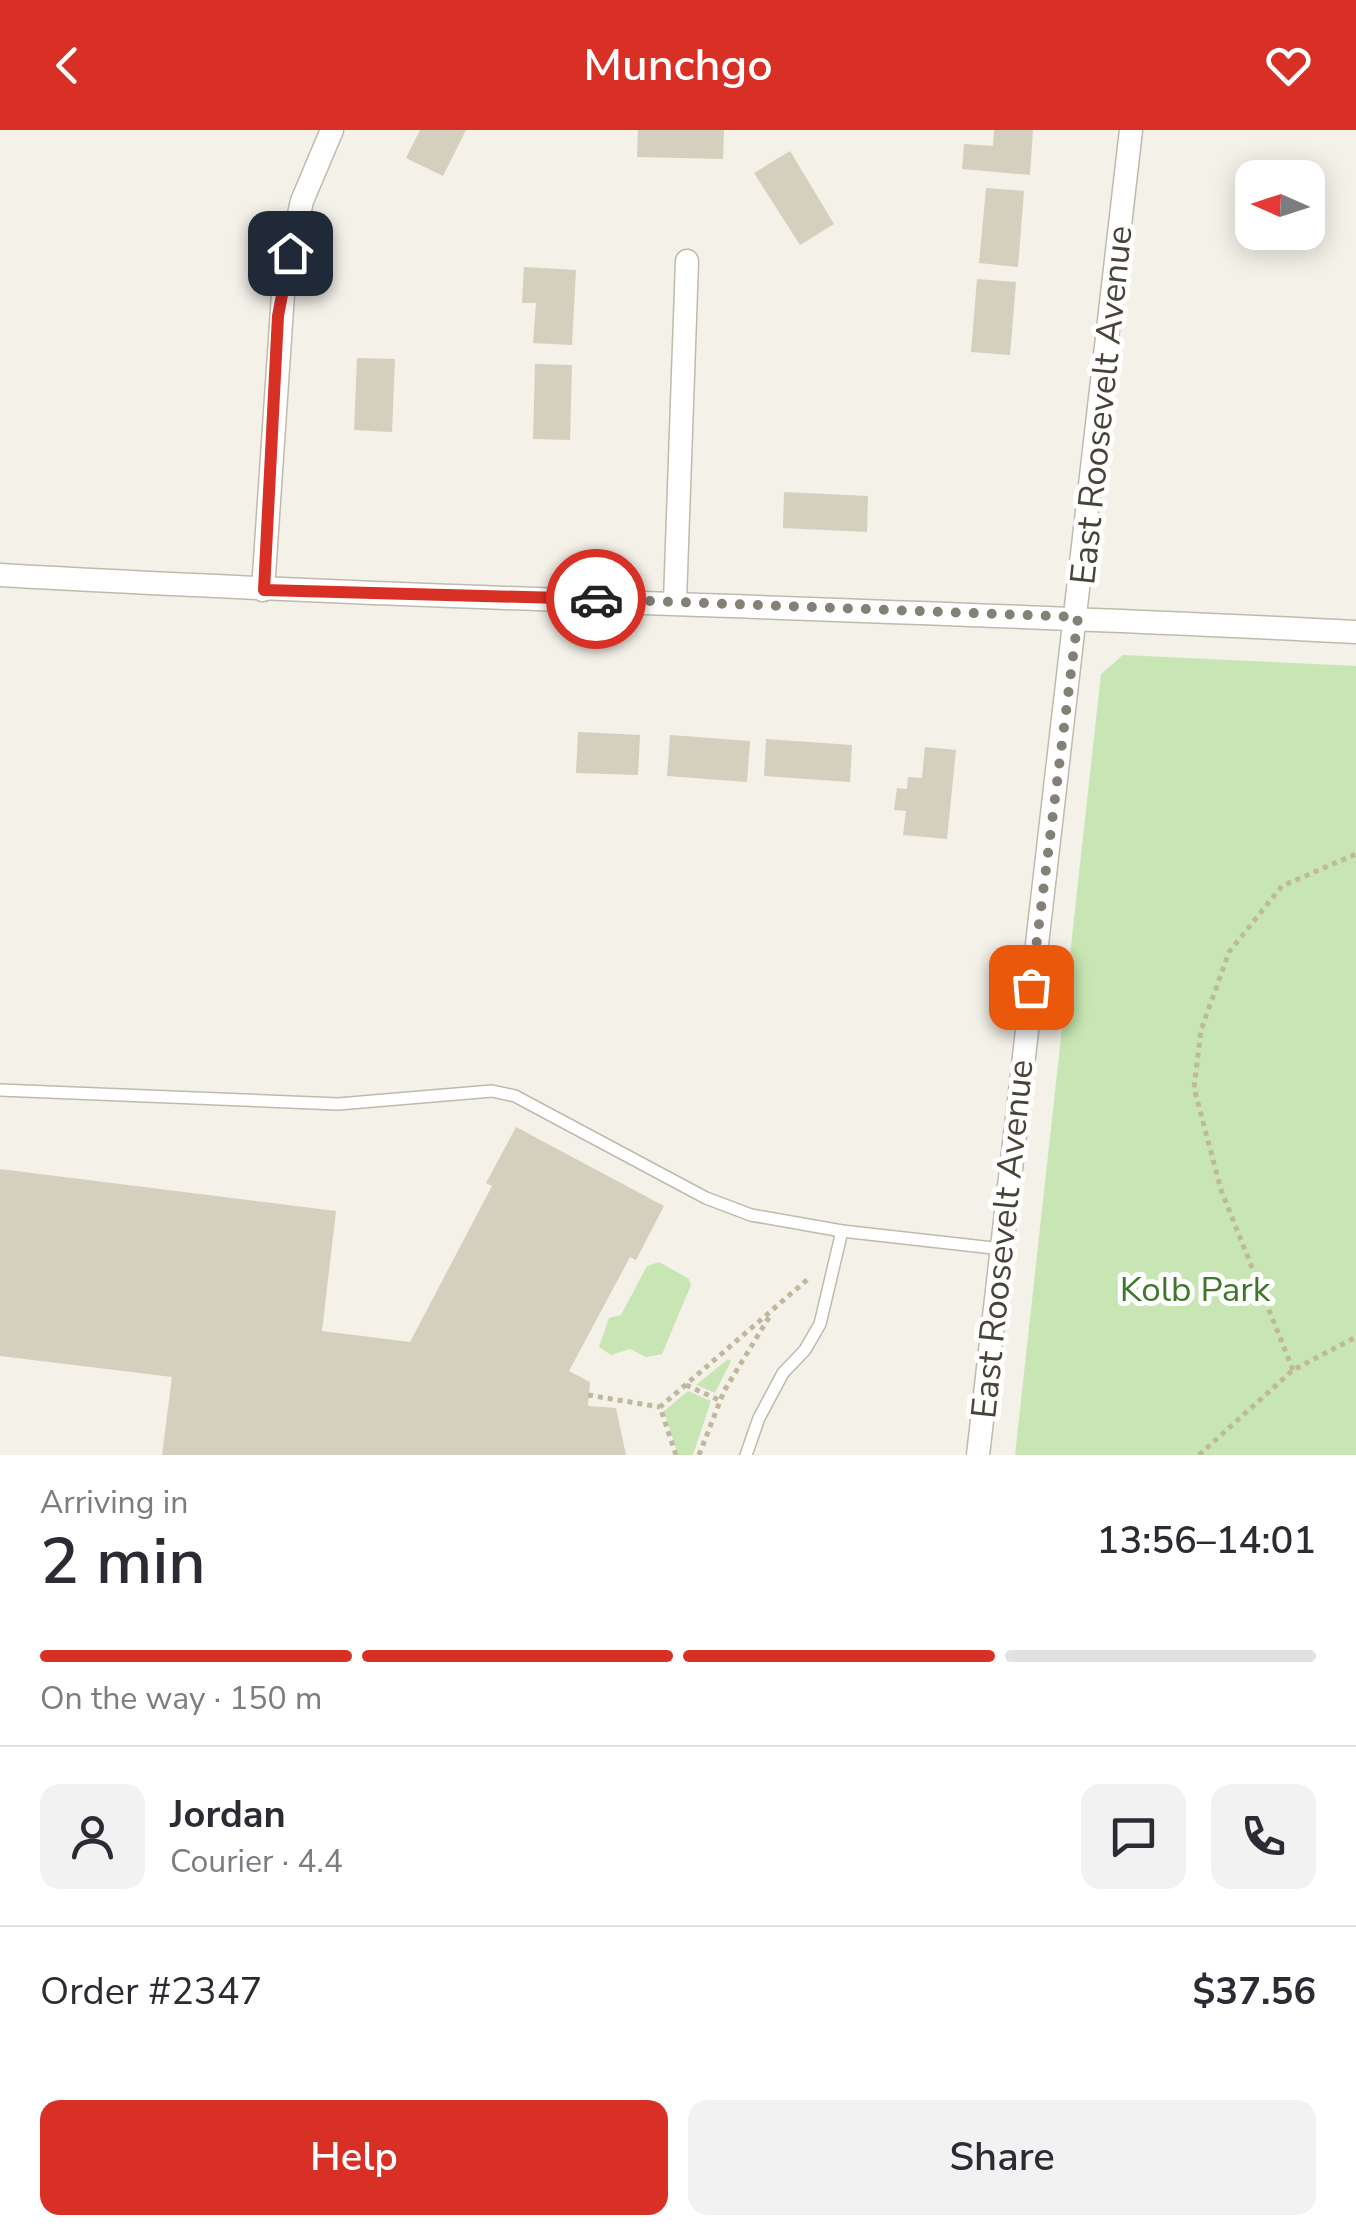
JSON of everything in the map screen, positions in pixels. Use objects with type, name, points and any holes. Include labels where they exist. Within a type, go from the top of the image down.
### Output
[{"type":"street","points":[[264,590],[278,316],[302,201],[332,130]]},
{"type":"street","name":"East Roosevelt Avenue","points":[[978,1455],[1021,1055],[1078,617],[1130,130]]},
{"type":"street","points":[[675,601],[687,262]]},
{"type":"street","points":[[0,575],[264,590],[675,601],[1356,632]]},
{"type":"lane","points":[[0,1090],[338,1104],[492,1092],[515,1096],[706,1198],[751,1215],[842,1231],[1002,1249]]},
{"type":"lane","points":[[746,1455],[758,1418],[783,1373],[820,1324],[842,1231]]},
{"type":"path","points":[[1294,1370],[1221,1190],[1194,1088],[1201,1030],[1229,952],[1282,886],[1356,854]]},
{"type":"path","points":[[588,1395],[660,1407],[837,1254]]},
{"type":"path","points":[[699,1455],[720,1400],[746,1349],[775,1308]]},
{"type":"path","points":[[1199,1455],[1294,1370],[1356,1337]]},
{"type":"path","points":[[686,1386],[720,1400]]},
{"type":"path","points":[[660,1407],[676,1455]]},
{"type":"green space","name":"Kolb Park","points":[[1123,655],[1356,666],[1356,1455],[1015,1455],[1101,674]]},
{"type":"green space","points":[[659,1262],[689,1279],[691,1285],[662,1354],[646,1357],[630,1349],[611,1355],[599,1347],[609,1318],[621,1315],[647,1266]]},
{"type":"green space","points":[[728,1359],[731,1361],[715,1393],[696,1385]]},
{"type":"green space","points":[[688,1391],[711,1401],[693,1455],[678,1455],[664,1411]]},
{"type":"building","points":[[420,130],[466,130],[443,176],[406,158]]},
{"type":"building","points":[[638,130],[724,130],[723,159],[637,157]]},
{"type":"building","points":[[994,130],[1033,130],[1030,175],[962,169],[964,144],[993,146]]},
{"type":"building","points":[[790,151],[834,224],[800,245],[754,173]]},
{"type":"building","points":[[986,188],[1024,191],[1018,267],[979,263]]},
{"type":"building","points":[[524,267],[576,270],[572,345],[533,343],[536,303],[522,303]]},
{"type":"building","points":[[977,279],[1016,282],[1010,355],[971,352]]},
{"type":"building","points":[[357,358],[395,359],[392,432],[354,430]]},
{"type":"building","points":[[535,364],[572,365],[570,440],[533,439]]},
{"type":"building","points":[[784,492],[868,496],[867,532],[783,528]]},
{"type":"building","points":[[578,732],[640,735],[638,775],[576,773]]},
{"type":"building","points":[[670,735],[750,741],[747,782],[667,776]]},
{"type":"building","points":[[766,739],[852,745],[850,782],[764,776]]},
{"type":"building","points":[[925,747],[956,750],[947,839],[903,835],[906,811],[894,810],[897,788],[907,789],[908,777],[922,778]]},
{"type":"building","points":[[516,1127],[664,1206],[636,1260],[630,1257],[569,1371],[590,1382],[588,1406],[616,1408],[626,1455],[162,1455],[172,1377],[0,1356],[0,1169],[336,1211],[322,1331],[410,1342],[492,1186],[486,1183]]},
{"type":"way so far","points":[[596,599],[1078,617],[1031,987]]},
{"type":"route","points":[[290,253],[278,316],[264,590],[596,599]]}]
